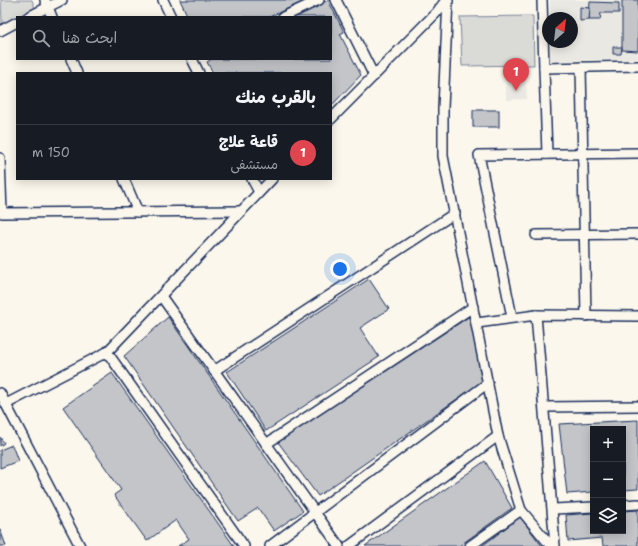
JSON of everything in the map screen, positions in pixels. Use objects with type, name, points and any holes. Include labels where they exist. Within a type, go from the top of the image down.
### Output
[{"type":"street","points":[[29,16],[46,3],[62,0]]},
{"type":"street","points":[[163,0],[171,16]]},
{"type":"street","points":[[285,16],[319,0]]},
{"type":"street","points":[[336,0],[374,76]]},
{"type":"street","points":[[332,118],[437,12],[447,0]]},
{"type":"street","points":[[447,0],[443,108],[443,156],[498,436],[521,510],[551,546]]},
{"type":"street","points":[[542,0],[547,154]]},
{"type":"street","points":[[46,3],[52,16]]},
{"type":"street","points":[[0,31],[16,23]]},
{"type":"street","points":[[71,60],[77,72]]},
{"type":"street","points":[[193,60],[199,72]]},
{"type":"street","points":[[544,68],[638,66]]},
{"type":"street","points":[[581,67],[584,153],[586,316]]},
{"type":"street","points":[[512,317],[479,155],[638,153]]},
{"type":"street","points":[[0,158],[1,213],[240,211]]},
{"type":"street","points":[[124,180],[138,212]]},
{"type":"street","points":[[253,180],[259,192]]},
{"type":"street","points":[[6,404],[107,352],[271,180]]},
{"type":"street","points":[[214,371],[454,213]]},
{"type":"street","points":[[536,235],[638,234]]},
{"type":"street","points":[[161,296],[314,513],[339,546]]},
{"type":"street","points":[[266,444],[473,307]]},
{"type":"street","points":[[536,315],[556,546]]},
{"type":"street","points":[[477,323],[512,317],[529,317],[536,315],[638,316]]},
{"type":"street","points":[[107,352],[244,546]]},
{"type":"street","points":[[270,546],[488,383]]},
{"type":"street","points":[[0,393],[80,546]]},
{"type":"street","points":[[545,407],[638,406]]},
{"type":"street","points":[[349,546],[498,436]]},
{"type":"street","points":[[626,505],[638,504]]},
{"type":"street","points":[[554,509],[590,507]]},
{"type":"street","points":[[470,546],[521,510]]},
{"type":"shaded area","points":[[1,0],[32,0],[35,8],[2,24]]},
{"type":"shaded area","points":[[550,0],[638,0],[638,59],[550,61],[550,48],[578,48],[578,12],[550,12]]},
{"type":"shaded area","points":[[533,16],[534,65],[462,66],[460,17]]},
{"type":"shaded area","points":[[506,83],[526,83],[527,99],[506,100]]},
{"type":"building","points":[[180,0],[307,0],[271,16],[188,16]]},
{"type":"building","points":[[328,0],[344,32],[340,34],[361,75],[332,105],[332,72],[212,72],[207,62],[210,60],[332,60],[332,16],[297,16]]},
{"type":"building","points":[[622,0],[638,0],[638,51],[622,50]]},
{"type":"building","points":[[590,2],[619,3],[619,13],[601,13],[600,20],[589,20]]},
{"type":"building","points":[[580,7],[590,8],[589,20],[580,21]]},
{"type":"building","points":[[613,47],[622,47],[621,54],[613,54]]},
{"type":"building","points":[[473,110],[499,110],[499,127],[473,127]]},
{"type":"building","points":[[369,279],[389,309],[360,328],[379,357],[266,431],[227,372]]},
{"type":"building","points":[[470,316],[483,381],[318,496],[278,442]]},
{"type":"building","points":[[168,317],[303,511],[274,531],[258,508],[238,521],[124,356]]},
{"type":"building","points":[[112,373],[234,546],[178,546],[189,539],[176,520],[147,541],[114,495],[121,490],[63,407]]},
{"type":"building","points":[[638,420],[638,489],[626,490],[626,426],[590,426],[590,492],[567,494],[559,424]]},
{"type":"building","points":[[0,437],[4,443],[0,446]]},
{"type":"building","points":[[12,445],[18,461],[0,468],[0,450]]},
{"type":"building","points":[[485,461],[512,508],[459,546],[365,546]]},
{"type":"building","points":[[638,510],[638,546],[603,546],[602,538],[568,541],[566,515],[590,513],[590,534],[626,534],[626,511]]},
{"type":"building","points":[[520,517],[542,546],[482,546]]},
{"type":"building","points":[[0,529],[6,546],[0,546]]},
{"type":"place","name":"قاعة علاج","points":[[516,91]]}]
